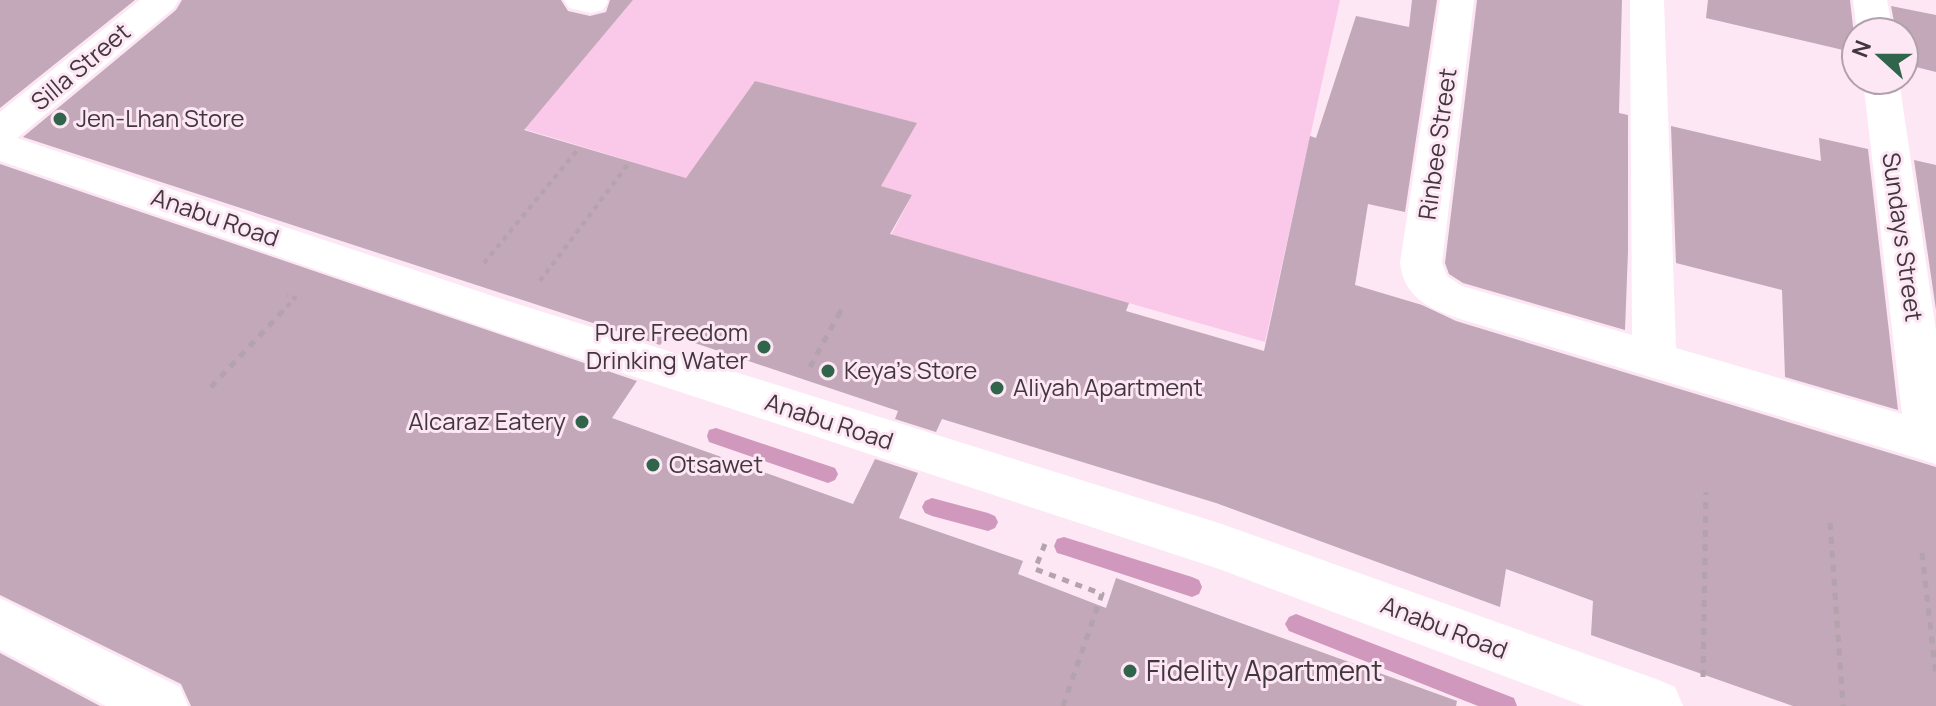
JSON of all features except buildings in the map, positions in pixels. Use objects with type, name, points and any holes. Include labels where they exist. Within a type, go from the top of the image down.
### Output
[{"type":"street","name":"Silla Street","points":[[0,132],[162,0]]},
{"type":"street","name":"Rinbee Street","points":[[1457,0],[1421,263],[1422,275],[1429,287],[1442,296],[1654,361]]},
{"type":"street","points":[[1647,0],[1654,361],[1933,443]]},
{"type":"street","name":"Sundays Street","points":[[1883,96],[1933,443]]},
{"type":"street","name":"Anabu Road","points":[[0,147],[90,174],[510,319],[1288,569],[1656,706]]},
{"type":"street","points":[[0,623],[161,706]]},
{"type":"path","points":[[480,268],[579,148]]},
{"type":"path","points":[[536,286],[629,163]]},
{"type":"path","points":[[211,387],[295,298],[276,292],[314,253]]},
{"type":"path","points":[[809,369],[842,308]]},
{"type":"path","points":[[1703,681],[1706,492]]},
{"type":"path","points":[[1062,496],[1035,569],[1102,594],[1063,706]]},
{"type":"path","points":[[1830,523],[1843,706]]},
{"type":"path","points":[[1922,553],[1936,676]]},
{"type":"shaded area","points":[[633,0],[1340,0],[1265,342],[891,235],[912,195],[881,186],[916,123],[755,81],[686,178],[524,129]]},
{"type":"waterway","points":[[716,436],[828,474]]},
{"type":"waterway","points":[[932,507],[988,522]]},
{"type":"waterway","points":[[1064,546],[1192,587]]},
{"type":"waterway","points":[[1296,624],[1506,706]]},
{"type":"place","name":"Jen-Lhan Store","points":[[60,119]]},
{"type":"place","name":"Pure Freedom Drinking Water","points":[[764,347]]},
{"type":"place","name":"Keya's Store","points":[[828,371]]},
{"type":"place","name":"Aliyah Apartment","points":[[997,388]]},
{"type":"place","name":"Alcaraz Eatery","points":[[582,422]]},
{"type":"place","name":"Otsawet","points":[[653,465]]},
{"type":"place","name":"Fidelity Apartment","points":[[1130,671]]}]
